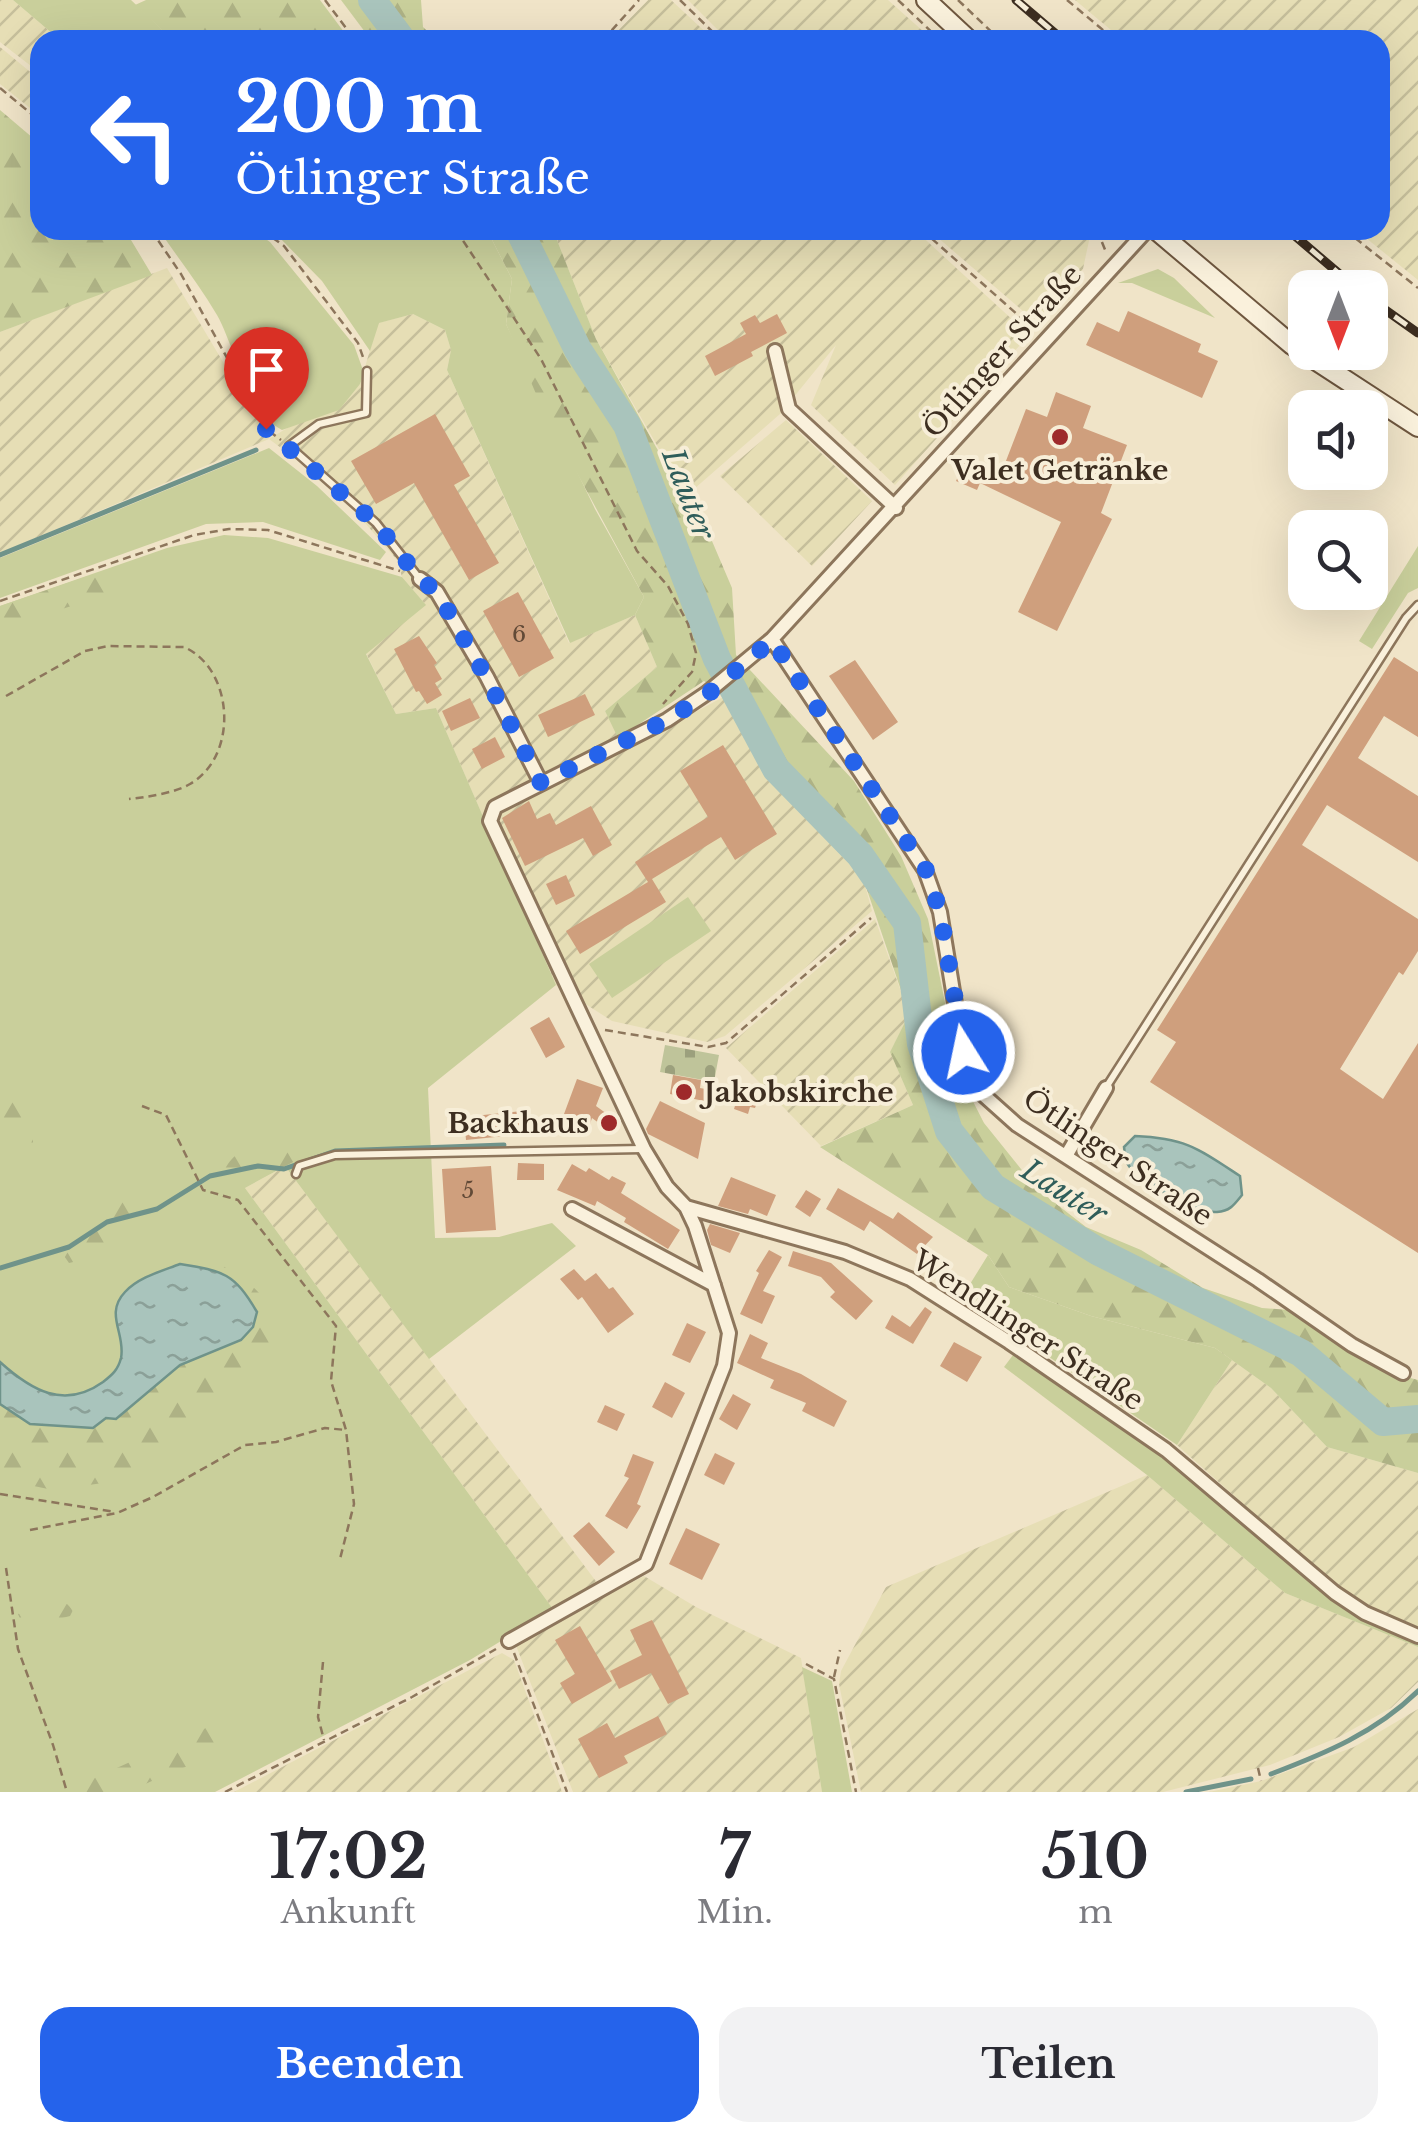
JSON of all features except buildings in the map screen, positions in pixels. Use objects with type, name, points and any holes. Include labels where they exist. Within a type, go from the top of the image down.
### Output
[{"type":"main road","points":[[926,0],[958,30]]},
{"type":"main road","points":[[1168,240],[1292,346],[1418,427]]},
{"type":"street","name":"Ötlinger Straße","points":[[509,1641],[646,1564],[724,1366],[729,1334],[686,1207],[667,1187],[644,1149],[490,821],[495,807],[667,720],[708,694],[772,640],[1138,240]]},
{"type":"street","points":[[775,352],[789,408],[896,508]]},
{"type":"street","points":[[420,579],[437,592],[541,783]]},
{"type":"street","name":"Ötlinger Straße","points":[[772,640],[926,870],[940,912],[964,1052],[979,1091],[1017,1125],[1352,1345],[1404,1373]]},
{"type":"street","points":[[1066,1156],[1106,1088]]},
{"type":"street","name":"Wendlinger Straße","points":[[686,1207],[845,1252],[910,1279],[1166,1450],[1336,1593],[1364,1612],[1418,1636]]},
{"type":"street","points":[[572,1209],[714,1285]]},
{"type":"lane","points":[[367,371],[366,413],[319,424],[289,446],[376,523],[420,579]]},
{"type":"lane","points":[[1106,1088],[1418,604]]},
{"type":"lane","points":[[296,1174],[299,1166],[334,1155],[644,1149]]},
{"type":"path","points":[[325,0],[348,30]]},
{"type":"path","points":[[612,30],[639,0]]},
{"type":"path","points":[[680,0],[711,30]]},
{"type":"path","points":[[898,0],[930,30]]},
{"type":"path","points":[[958,0],[990,30]]},
{"type":"path","points":[[1067,0],[1104,30]]},
{"type":"path","points":[[0,88],[30,113]]},
{"type":"path","points":[[157,240],[191,292],[266,429],[289,446]]},
{"type":"path","points":[[276,240],[358,343],[367,371]]},
{"type":"path","points":[[463,240],[541,359],[636,551],[668,586],[688,624],[696,653],[692,672],[663,704],[667,720]]},
{"type":"path","points":[[933,240],[1044,339]]},
{"type":"path","points":[[1101,240],[1116,261]]},
{"type":"path","points":[[1358,240],[1418,288]]},
{"type":"path","points":[[0,602],[194,535],[229,529],[268,530],[420,579]]},
{"type":"path","points":[[6,696],[85,651],[108,646],[184,647],[194,652],[206,662],[222,696],[221,742],[212,761],[188,786],[130,799]]},
{"type":"path","points":[[586,1027],[708,1048],[726,1043],[870,918]]},
{"type":"path","points":[[142,1106],[166,1115],[202,1190],[238,1200],[336,1326],[331,1381],[346,1430],[354,1504],[340,1559]]},
{"type":"path","points":[[30,1530],[116,1512],[245,1446],[326,1428],[346,1430]]},
{"type":"path","points":[[0,1494],[116,1512]]},
{"type":"path","points":[[6,1568],[18,1649],[66,1792]]},
{"type":"path","points":[[225,1792],[412,1698],[509,1641],[567,1792]]},
{"type":"path","points":[[840,1650],[834,1678],[856,1792]]},
{"type":"path","points":[[323,1662],[318,1717],[324,1742]]},
{"type":"path","points":[[806,1664],[834,1678]]},
{"type":"path","points":[[1258,1768],[1261,1781]]},
{"type":"shaded area","points":[[0,0],[13,0],[48,30],[30,30],[30,65],[0,42]]},
{"type":"shaded area","points":[[648,0],[671,0],[703,30],[619,30]]},
{"type":"shaded area","points":[[688,0],[888,0],[922,30],[718,30]]},
{"type":"shaded area","points":[[1075,0],[1418,0],[1418,280],[1368,240],[1390,240],[1390,30],[1111,30]]},
{"type":"shaded area","points":[[0,47],[30,72],[30,108],[0,84]]},
{"type":"shaded area","points":[[557,240],[926,240],[1029,335],[895,485],[811,405],[836,345],[780,414],[686,496],[596,339]]},
{"type":"shaded area","points":[[941,240],[1089,240],[1083,269],[1038,324]]},
{"type":"shaded area","points":[[167,268],[269,439],[0,553],[0,332]]},
{"type":"shaded area","points":[[413,314],[445,330],[451,350],[447,370],[569,643],[635,615],[657,667],[605,711],[625,750],[725,696],[792,804],[863,878],[872,911],[725,1036],[707,1042],[612,1021],[556,985],[436,708],[396,714],[366,653],[425,604],[402,577],[397,560],[335,488],[269,439],[360,384],[378,323]]},
{"type":"shaded area","points":[[786,420],[872,501],[812,566],[720,476]]},
{"type":"shaded area","points":[[875,919],[909,1014],[890,1052],[913,1105],[821,1146],[726,1048]]},
{"type":"shaded area","points":[[285,1166],[598,1584],[553,1609],[245,1188]]},
{"type":"shaded area","points":[[1232,1360],[1271,1388],[1327,1447],[1418,1473],[1418,1629],[1370,1608],[1338,1588],[1177,1445]]},
{"type":"shaded area","points":[[1147,1475],[1285,1593],[1418,1647],[1418,1682],[1391,1708],[1339,1737],[1270,1765],[1163,1792],[861,1792],[839,1684],[841,1671],[886,1587]]},
{"type":"shaded area","points":[[644,1576],[696,1607],[801,1658],[822,1792],[573,1792],[515,1643]]},
{"type":"shaded area","points":[[502,1653],[514,1660],[562,1792],[234,1792]]},
{"type":"shaded area","points":[[1418,1709],[1418,1792],[1209,1792],[1261,1781],[1354,1747]]},
{"type":"green space","points":[[13,0],[131,0],[162,30],[48,30]]},
{"type":"green space","points":[[146,0],[320,0],[342,30],[162,30],[135,5]]},
{"type":"green space","points":[[341,0],[421,0],[426,30],[364,30]]},
{"type":"green space","points":[[0,110],[30,136],[30,240],[131,240],[152,275],[0,332]]},
{"type":"green space","points":[[166,240],[267,240],[354,345],[364,373],[360,384],[339,410],[282,430],[270,422],[251,395],[217,315]]},
{"type":"green space","points":[[282,240],[492,240],[512,279],[506,324],[595,509],[644,597],[635,615],[570,643],[447,370],[451,350],[445,330],[413,314],[379,323],[370,351],[322,281]]},
{"type":"green space","points":[[492,240],[557,240],[596,339],[709,534],[732,588],[736,655],[854,781],[901,856],[928,919],[960,1076],[984,1123],[1037,1189],[1086,1227],[1141,1250],[1203,1288],[1262,1308],[1289,1310],[1396,1374],[1418,1380],[1418,1473],[1327,1447],[1271,1388],[1215,1348],[1091,1316],[1009,1287],[988,1255],[820,1147],[913,1105],[890,1052],[909,1014],[863,878],[792,804],[725,696],[704,681],[618,738],[605,711],[657,667],[635,615],[644,597],[543,410],[506,324],[512,279]]},
{"type":"green space","points":[[1158,269],[1174,278],[1215,318],[1132,283],[1118,283]]},
{"type":"green space","points":[[269,448],[317,486],[386,552],[380,560],[263,522],[206,524],[0,598],[0,558]]},
{"type":"green space","points":[[224,535],[268,538],[402,577],[426,605],[366,654],[396,714],[436,708],[556,985],[428,1088],[435,1238],[499,1237],[552,1223],[576,1246],[429,1359],[285,1166],[245,1188],[553,1609],[470,1660],[215,1792],[0,1792],[0,606],[167,548]]},
{"type":"green space","points":[[1418,546],[1418,588],[1408,593],[1372,649],[1359,641],[1378,610],[1388,610],[1388,594]]},
{"type":"green space","points":[[88,576],[116,581],[106,595],[18,623],[0,623],[0,606]]},
{"type":"green space","points":[[688,897],[711,931],[612,998],[589,964]]},
{"type":"green space","points":[[665,1045],[719,1055],[714,1082],[660,1072]]},
{"type":"green space","points":[[0,1074],[33,1131],[33,1143],[26,1146],[0,1127]]},
{"type":"green space","points":[[279,1143],[297,1160],[264,1177],[221,1181],[235,1156]]},
{"type":"green space","points":[[127,1191],[139,1197],[149,1196],[156,1204],[99,1256],[69,1263],[62,1253],[63,1244],[75,1233],[86,1212],[102,1200]]},
{"type":"green space","points":[[988,1255],[1009,1287],[1091,1316],[1215,1348],[1232,1360],[1177,1445],[962,1297]]},
{"type":"green space","points":[[221,1265],[256,1289],[272,1310],[285,1351],[273,1366],[177,1435],[141,1469],[110,1482],[53,1490],[0,1479],[0,1404],[30,1424],[116,1419],[180,1365],[241,1340],[240,1283],[213,1269]]},
{"type":"green space","points":[[1016,1351],[1159,1449],[1319,1588],[1418,1641],[1418,1647],[1285,1593],[1147,1475],[1004,1367]]},
{"type":"green space","points":[[67,1604],[73,1610],[70,1616],[24,1628],[18,1614],[39,1607]]},
{"type":"green space","points":[[802,1667],[832,1681],[852,1792],[822,1792]]},
{"type":"green space","points":[[228,1718],[236,1722],[241,1742],[141,1786],[136,1792],[83,1792],[90,1780]]},
{"type":"water","points":[[1135,1136],[1180,1142],[1202,1152],[1240,1176],[1242,1195],[1231,1207],[1217,1212],[1196,1208],[1168,1195],[1142,1179],[1127,1163],[1124,1147]]},
{"type":"water","points":[[180,1264],[218,1272],[241,1289],[257,1312],[253,1327],[241,1340],[180,1365],[116,1419],[106,1418],[93,1428],[30,1424],[0,1404],[0,1362],[24,1381],[49,1393],[75,1395],[103,1382],[121,1358],[116,1316],[119,1300],[137,1282]]},
{"type":"waterway","name":"Lauter","points":[[372,0],[394,30]]},
{"type":"waterway","name":"Lauter","points":[[524,240],[578,350],[627,425],[717,659],[776,769],[860,855],[907,923],[921,1044],[949,1131],[993,1187],[1099,1252],[1301,1353],[1383,1422],[1418,1419]]},
{"type":"waterway","points":[[0,555],[256,450]]},
{"type":"waterway","points":[[0,1268],[69,1247],[107,1222],[157,1209],[210,1176],[258,1166],[284,1169],[335,1151],[504,1145]]},
{"type":"waterway","points":[[1271,1774],[1367,1730],[1418,1691]]},
{"type":"waterway","points":[[1186,1792],[1251,1779]]},
{"type":"railway","points":[[1016,0],[1051,30]]},
{"type":"railway","points":[[1300,240],[1335,270]]},
{"type":"railway","points":[[1388,312],[1418,333]]},
{"type":"place","name":"Valet Getränke","points":[[1060,437]]},
{"type":"place","name":"Jakobskirche","points":[[684,1092]]},
{"type":"place","name":"Backhaus","points":[[609,1123]]},
{"type":"route","points":[[266,429],[376,523],[420,579],[437,592],[541,783],[667,720],[708,694],[772,640],[926,870],[940,912],[964,1052]]}]
